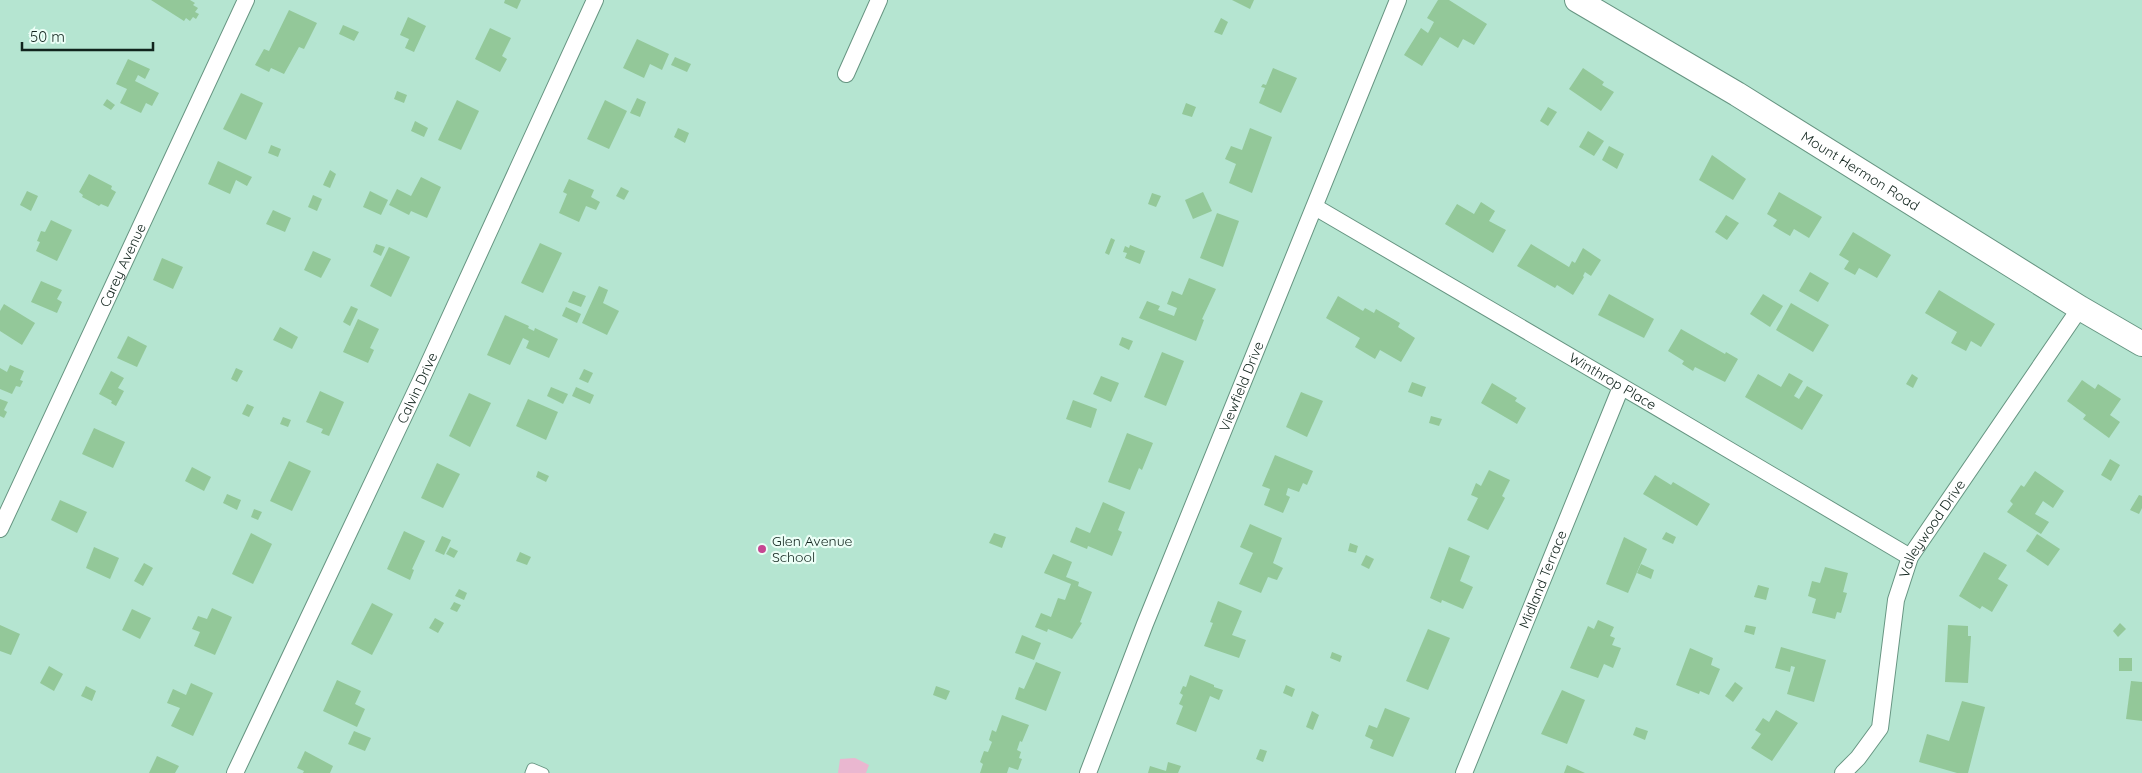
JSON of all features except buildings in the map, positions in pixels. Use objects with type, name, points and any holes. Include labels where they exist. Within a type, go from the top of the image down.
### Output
[{"type":"main road","name":"Mount Hermon Road","points":[[1577,0],[1736,94],[2080,308],[2142,344]]},
{"type":"street","name":"Carey Avenue","points":[[0,529],[246,0]]},
{"type":"street","name":"Calvin Drive","points":[[235,773],[409,405],[595,0]]},
{"type":"street","points":[[846,74],[878,0]]},
{"type":"street","name":"Viewfield Drive","points":[[1088,773],[1145,624],[1398,0]]},
{"type":"street","name":"Winthrop Place","points":[[1315,206],[1568,353],[1621,388],[1910,557]]},
{"type":"street","name":"Valleywood Drive","points":[[1843,773],[1858,758],[1880,728],[1896,600],[1910,557],[2080,308]]},
{"type":"street","name":"Midland Terrace","points":[[1464,773],[1621,388]]},
{"type":"lane","points":[[530,773],[532,768],[544,773]]},
{"type":"shaded area","points":[[855,758],[869,765],[866,773],[838,773],[840,759]]},
{"type":"place","name":"Glen Avenue School","points":[[762,549]]}]
